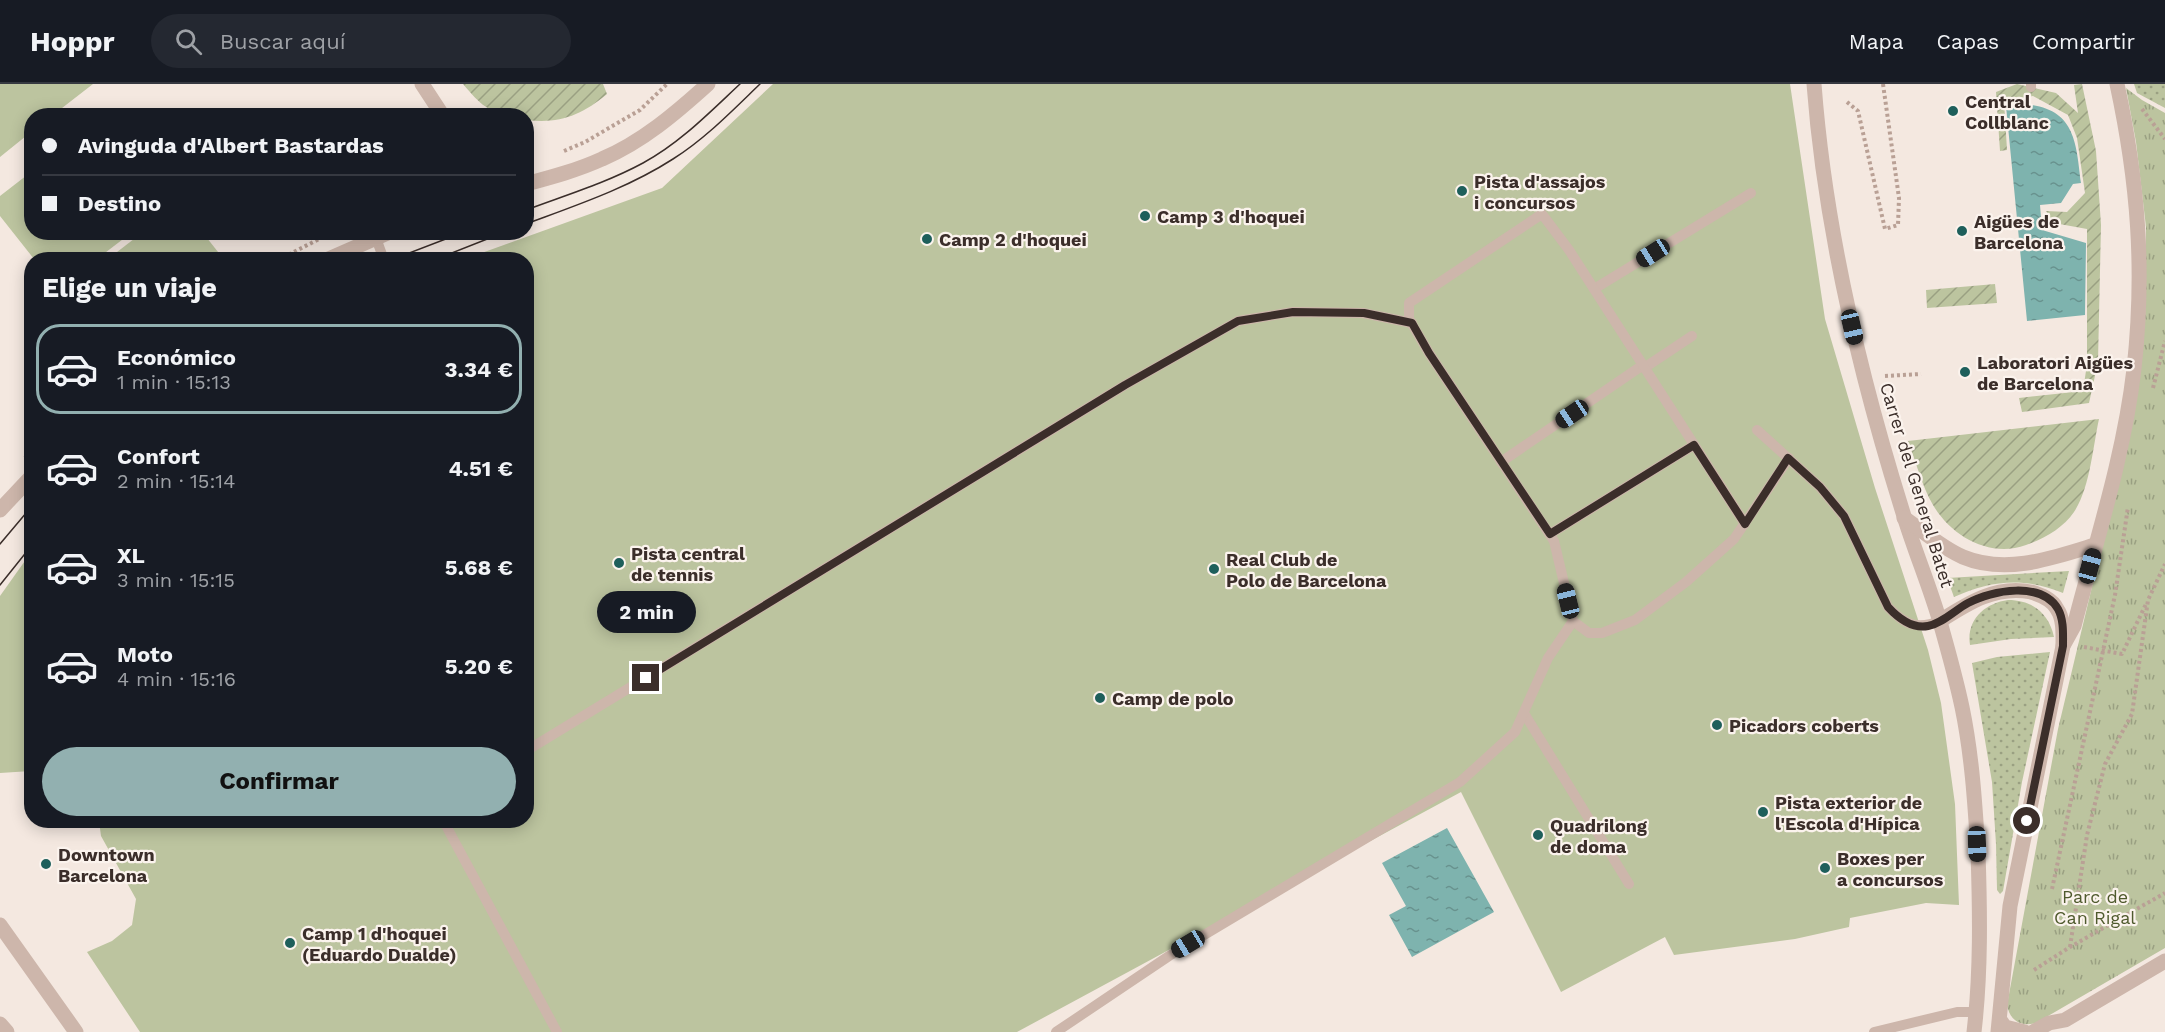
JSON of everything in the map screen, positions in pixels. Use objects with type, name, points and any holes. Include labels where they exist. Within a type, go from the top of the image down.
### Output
[{"type":"street","points":[[422,84],[438,108]]},
{"type":"street","points":[[534,181],[602,160],[628,146],[671,116],[708,84]]},
{"type":"street","name":"Carrer del General Batet","points":[[1814,84],[1816,119],[1838,263],[1861,370],[1904,518],[1940,621],[1962,709],[1975,802],[1979,885],[1980,970],[1974,1032]]},
{"type":"street","points":[[2025,1032],[1999,1026],[2010,906],[2074,626],[2120,450],[2133,371],[2140,257],[2135,178],[2117,84]]},
{"type":"street","points":[[344,252],[372,240]]},
{"type":"street","points":[[0,510],[24,484]]},
{"type":"street","points":[[1904,518],[1962,556],[1984,564],[2008,565],[2033,562],[2095,545]]},
{"type":"street","points":[[1940,621],[1969,602],[1985,596],[2020,590],[2051,600],[2059,610],[2070,646]]},
{"type":"street","points":[[0,925],[76,1032]]},
{"type":"street","points":[[2033,1032],[2049,1023],[2060,1026],[2165,962]]},
{"type":"street","points":[[0,1024],[7,1032]]},
{"type":"lane","points":[[1594,289],[1751,194]]},
{"type":"lane","points":[[1745,524],[1569,250],[1542,214],[1409,303],[1409,319],[1554,541],[1573,621],[1589,633],[1602,633],[1635,620],[1686,582],[1734,539],[1745,524],[1788,458]]},
{"type":"lane","points":[[534,746],[1115,391],[1238,321],[1293,312],[1364,313],[1412,323]]},
{"type":"lane","points":[[1502,462],[1692,336]]},
{"type":"lane","points":[[1757,430],[1820,487],[1844,516],[1888,607],[1898,618],[1911,625],[1927,626],[1940,621]]},
{"type":"lane","points":[[1550,534],[1694,445]]},
{"type":"lane","points":[[1056,1032],[1169,956],[1460,782],[1515,732],[1548,658],[1573,621]]},
{"type":"lane","points":[[1524,713],[1629,884]]},
{"type":"lane","points":[[447,828],[557,1032]]},
{"type":"lane","points":[[1874,1032],[1957,1012],[1976,1012]]},
{"type":"path","points":[[560,152],[585,142],[640,110],[668,84]]},
{"type":"path","points":[[1847,102],[1858,111],[1885,229],[1898,225],[1899,198],[1883,84]]},
{"type":"path","points":[[2139,104],[2165,140]]},
{"type":"path","points":[[294,252],[317,240]]},
{"type":"path","points":[[2151,394],[2165,341]]},
{"type":"path","points":[[1886,376],[1921,374]]},
{"type":"path","points":[[2052,889],[2115,595],[2130,496]]},
{"type":"path","points":[[2070,646],[2122,654],[2165,564]]},
{"type":"path","points":[[2070,947],[2087,835],[2105,764],[2132,714],[2148,600]]},
{"type":"path","points":[[2034,970],[2165,892]]},
{"type":"green space","points":[[0,84],[93,84],[62,108],[24,108],[24,138],[0,157]]},
{"type":"green space","points":[[463,84],[603,84],[607,94],[579,113],[550,121],[534,121],[534,108],[488,108],[477,100]]},
{"type":"green space","name":"Real Club de Polo de Barcelona","points":[[773,84],[1790,84],[1825,319],[1875,488],[1928,650],[1941,703],[1955,804],[1959,905],[1926,903],[1850,918],[1849,927],[1795,939],[1674,955],[1665,937],[1561,992],[1461,792],[1017,1032],[140,1032],[87,952],[112,941],[132,925],[136,899],[101,836],[100,828],[534,828],[534,252],[484,252],[518,240],[534,240],[534,234],[662,188]]},
{"type":"green space","points":[[2017,84],[2056,93],[2078,113],[2074,85],[2082,84],[2096,151],[2101,225],[2098,362],[2089,403],[2022,412],[2019,398],[2083,391],[2087,364],[2087,229],[2054,223],[2046,211],[2067,212],[2085,193],[2077,138],[2068,115],[2033,96],[2004,101],[2007,150],[2000,151],[1996,92]]},
{"type":"green space","points":[[2134,84],[2165,84],[2165,108],[2137,93]]},
{"type":"green space","name":"Parc de Can Rigal","points":[[2126,88],[2165,113],[2165,948],[2036,1023],[2026,1024],[2014,1019],[2007,1005],[2058,729],[2096,570],[2145,323],[2146,227],[2136,142]]},
{"type":"green space","points":[[24,177],[24,240],[122,240],[106,252],[28,252],[0,216],[0,196]]},
{"type":"green space","points":[[133,240],[209,240],[218,252],[117,252]]},
{"type":"green space","points":[[1995,284],[1997,303],[1927,308],[1926,290]]},
{"type":"green space","points":[[2099,419],[2084,491],[2074,512],[2059,528],[2040,540],[2012,548],[1999,549],[1973,542],[1950,527],[1929,498],[1908,441]]},
{"type":"green space","points":[[24,562],[24,771],[0,773],[0,596]]},
{"type":"green space","points":[[2069,571],[2063,593],[2035,584],[2008,583],[1982,587],[1954,597],[1947,578]]},
{"type":"green space","points":[[2008,600],[2032,605],[2044,615],[2054,637],[2011,639],[1970,645],[1971,628],[1979,614],[1992,605]]},
{"type":"green space","points":[[2050,652],[2022,782],[2003,891],[2000,894],[1997,890],[1992,782],[1972,663],[1997,657]]},
{"type":"water","points":[[2022,104],[2053,112],[2063,119],[2074,140],[2081,183],[2073,184],[2061,203],[2040,205],[2042,230],[2086,243],[2085,315],[2027,321],[2006,106]]},
{"type":"water","points":[[1447,828],[1494,912],[1412,957],[1389,915],[1406,906],[1382,863]]},
{"type":"tram line","points":[[534,207],[600,183],[657,155],[682,137],[740,84]]},
{"type":"tram line","points":[[534,221],[638,179],[673,159],[718,124],[760,84]]},
{"type":"tram line","points":[[412,252],[443,240]]},
{"type":"tram line","points":[[454,252],[485,240]]},
{"type":"tram line","points":[[0,544],[24,516]]},
{"type":"tram line","points":[[0,585],[24,555]]},
{"type":"place","name":"Central Collblanc","points":[[1953,111]]},
{"type":"place","name":"Pista d'assajos i concursos","points":[[1462,191]]},
{"type":"place","name":"Camp 3 d'hoquei","points":[[1145,216]]},
{"type":"place","name":"Aigües de Barcelona","points":[[1962,231]]},
{"type":"place","name":"Camp 2 d'hoquei","points":[[927,239]]},
{"type":"place","name":"Laboratori Aigües de Barcelona","points":[[1965,372]]},
{"type":"place","name":"Pista central de tennis","points":[[619,563]]},
{"type":"place","name":"Real Club de Polo de Barcelona","points":[[1214,569]]},
{"type":"place","name":"Camp de polo","points":[[1100,698]]},
{"type":"place","name":"Picadors coberts","points":[[1717,725]]},
{"type":"place","name":"Pista exterior de l'Escola d'Hípica","points":[[1763,812]]},
{"type":"place","name":"Quadrilong de doma","points":[[1538,835]]},
{"type":"place","name":"Downtown Barcelona","points":[[46,864]]},
{"type":"place","name":"Boxes per a concursos","points":[[1825,868]]},
{"type":"place","name":"Camp 1 d'hoquei (Eduardo Dualde)","points":[[290,943]]},
{"type":"route","points":[[646,678],[1125,385],[1238,321],[1293,312],[1364,313],[1412,323],[1429,353],[1550,534],[1694,445],[1745,524],[1788,458],[1820,487],[1844,516],[1888,607],[1898,618],[1911,625],[1927,626],[1940,621],[1969,602],[2003,591],[2020,590],[2051,600],[2059,610],[2063,646],[2027,821]]}]
